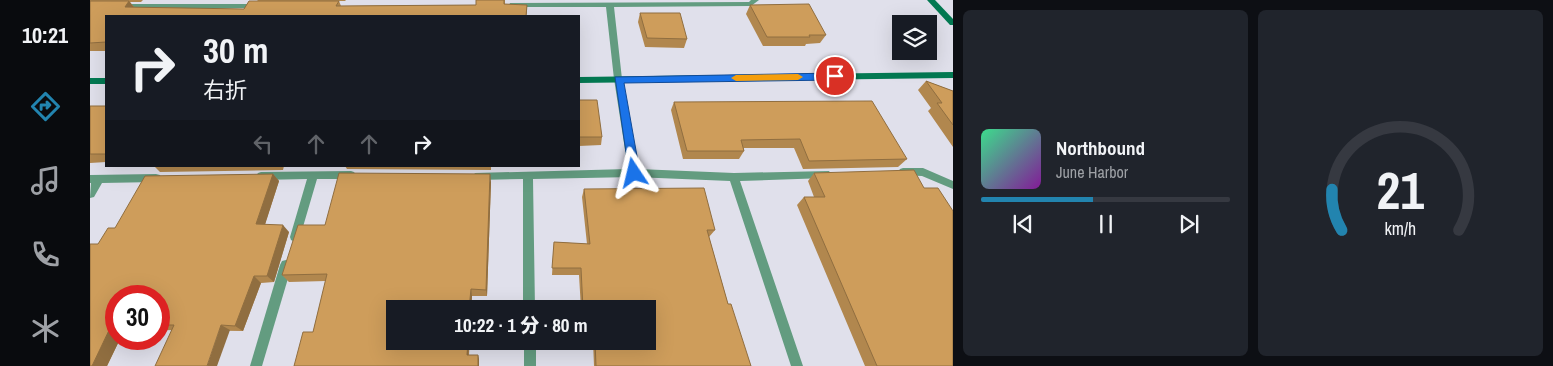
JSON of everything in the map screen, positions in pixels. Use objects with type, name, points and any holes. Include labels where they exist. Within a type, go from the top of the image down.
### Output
[{"type":"street","points":[[501,6],[751,4],[755,0]]},
{"type":"street","points":[[931,0],[953,23]]},
{"type":"street","points":[[109,6],[226,3],[264,6]]},
{"type":"street","points":[[610,5],[618,79],[634,173]]},
{"type":"street","points":[[580,80],[953,75]]},
{"type":"street","points":[[90,82],[105,81]]},
{"type":"street","points":[[893,173],[923,172],[953,185]]},
{"type":"street","points":[[469,176],[634,173],[734,177],[834,174]]},
{"type":"street","points":[[256,366],[313,175]]},
{"type":"street","points":[[255,176],[362,175]]},
{"type":"street","points":[[528,176],[529,300]]},
{"type":"street","points":[[734,177],[796,366]]},
{"type":"street","points":[[90,194],[95,179],[167,178]]},
{"type":"street","points":[[530,350],[530,366]]},
{"type":"building","points":[[476,0],[504,0],[504,4],[527,5],[526,15],[105,15],[105,42],[90,43],[90,1],[129,1],[125,7],[244,9],[249,1],[339,1],[336,6],[476,5]]},
{"type":"building","points":[[809,4],[826,35],[767,37],[750,5]]},
{"type":"building","points":[[640,13],[680,13],[687,39],[647,38]]},
{"type":"building","points":[[926,81],[953,91],[953,125],[937,103],[942,103]]},
{"type":"building","points":[[580,100],[597,100],[602,137],[580,137]]},
{"type":"building","points":[[872,101],[907,159],[809,161],[800,139],[741,140],[744,151],[687,151],[674,102]]},
{"type":"building","points":[[90,106],[105,106],[105,154],[90,154]]},
{"type":"building","points":[[914,170],[924,188],[938,188],[953,211],[953,366],[877,366],[804,197],[825,197],[814,173]]},
{"type":"building","points":[[339,173],[490,174],[486,290],[471,289],[470,300],[386,300],[386,350],[467,350],[467,355],[478,355],[478,366],[294,366],[303,332],[313,332],[327,274],[282,275],[298,225],[325,225]]},
{"type":"building","points":[[273,174],[256,224],[283,225],[267,276],[254,276],[235,326],[221,325],[207,366],[155,366],[162,350],[170,350],[170,334],[174,325],[170,325],[170,285],[105,285],[105,339],[92,366],[90,366],[90,244],[98,244],[108,228],[115,228],[145,176]]},
{"type":"building","points":[[704,188],[715,230],[707,230],[728,304],[731,304],[751,366],[596,366],[595,350],[656,350],[656,300],[583,300],[581,268],[552,268],[554,242],[590,244],[584,189]]},
{"type":"slow traffic","points":[[736,78],[798,77]]},
{"type":"route","points":[[634,173],[618,79],[835,76]]}]
